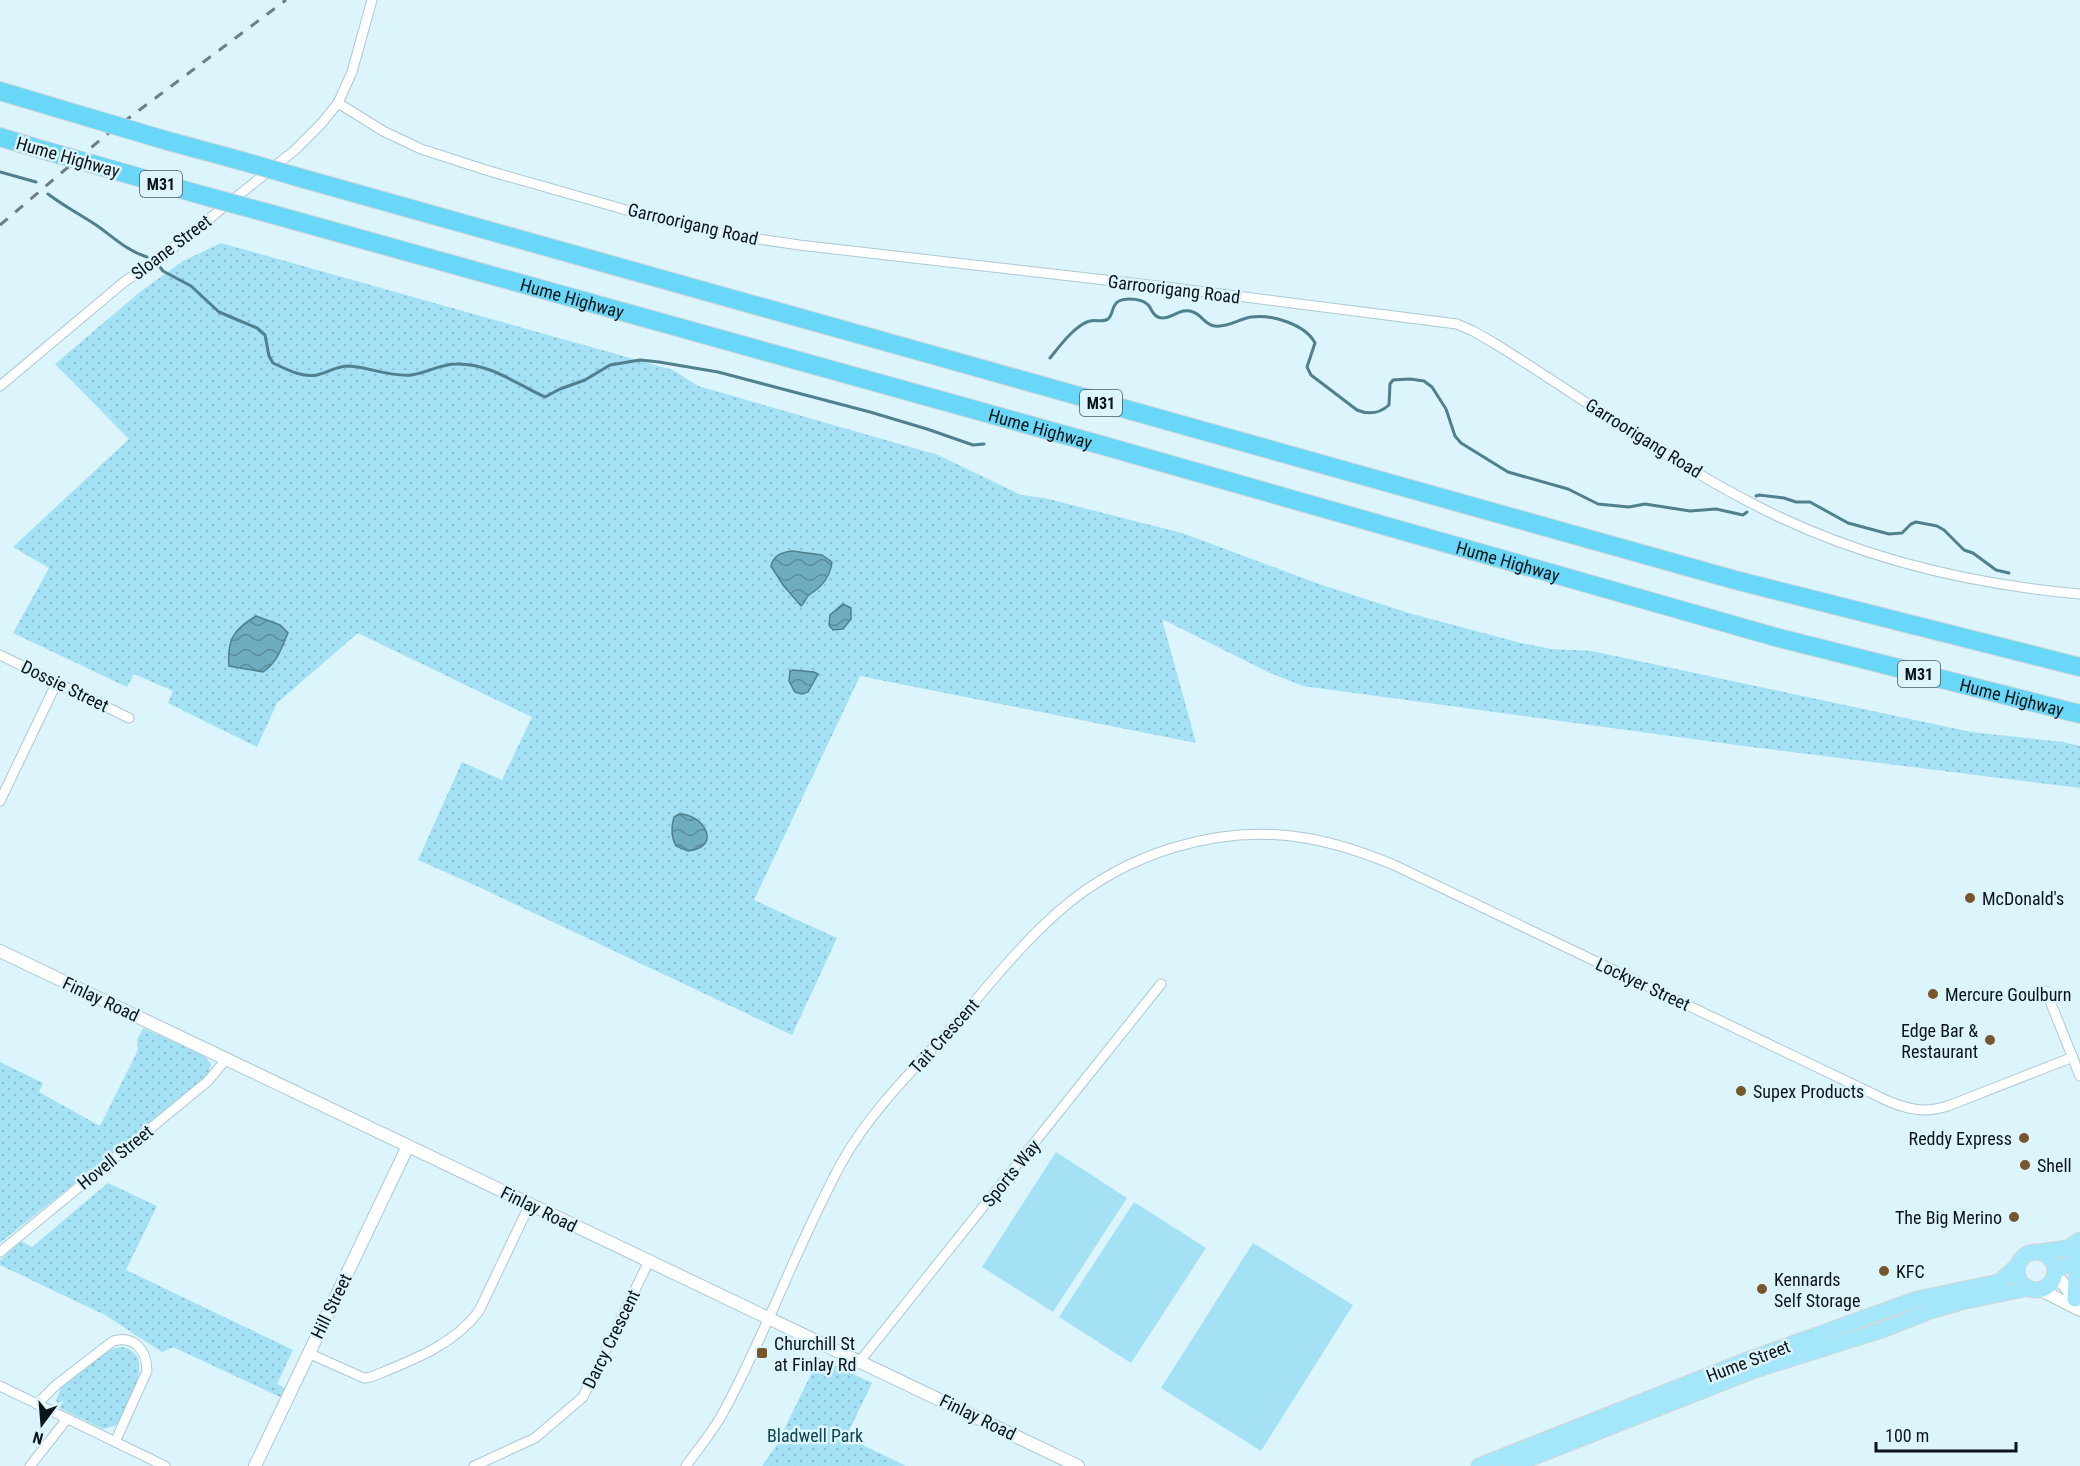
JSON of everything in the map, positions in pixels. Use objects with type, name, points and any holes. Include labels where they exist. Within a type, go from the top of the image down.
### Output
[{"type":"highway","name":"M31","points":[[0,91],[242,162],[1735,580],[2077,666]]},
{"type":"highway","name":"Hume Highway","points":[[0,137],[264,213],[1101,445],[1779,638],[2080,716]]},
{"type":"main road","points":[[2080,1240],[2068,1248],[2026,1255],[2018,1265],[2017,1271],[2021,1281],[2034,1289],[2050,1284],[2055,1273],[2080,1257]]},
{"type":"main road","points":[[2039,1252],[2052,1260],[2055,1273]]},
{"type":"main road","name":"Hume Street","points":[[1479,1466],[1750,1359],[1917,1299],[1999,1282],[2018,1265]]},
{"type":"main road","points":[[2078,1306],[2076,1279],[2080,1269]]},
{"type":"main road","name":"Hume Street","points":[[1511,1466],[1752,1371],[1882,1330],[1930,1311],[1961,1302],[2034,1289]]},
{"type":"street","points":[[338,103],[352,72],[372,0]]},
{"type":"street","name":"Sloane Street","points":[[0,386],[124,282],[174,247],[295,150],[338,103]]},
{"type":"street","name":"Garroorigang Road","points":[[338,103],[383,131],[421,149],[489,171],[702,230],[770,242],[1189,290],[1457,324],[1473,330],[1698,473],[1787,520],[1850,546],[1926,569],[1993,583],[2080,594]]},
{"type":"street","name":"Dossie Street","points":[[0,655],[129,718]]},
{"type":"street","points":[[0,801],[57,682]]},
{"type":"street","name":"Lockyer Street","points":[[1205,840],[1243,835],[1304,837],[1363,853],[1394,865],[1890,1102],[1916,1111],[1931,1111],[1948,1106],[2073,1057]]},
{"type":"street","name":"Tait Crescent","points":[[686,1466],[723,1413],[828,1190],[859,1135],[882,1106],[1025,945],[1058,912],[1106,877],[1171,848],[1205,840]]},
{"type":"street","name":"Finlay Road","points":[[0,951],[860,1360],[1064,1463],[1078,1466]]},
{"type":"street","name":"Sports Way","points":[[860,1360],[1161,984]]},
{"type":"street","points":[[2046,991],[2080,1076]]},
{"type":"street","name":"Hovell Street","points":[[0,1252],[208,1081],[227,1058]]},
{"type":"street","name":"Hill Street","points":[[255,1466],[408,1146]]},
{"type":"street","points":[[308,1353],[364,1378],[438,1348],[479,1311],[531,1204]]},
{"type":"street","name":"Darcy Crescent","points":[[474,1466],[535,1438],[583,1397],[648,1261]]},
{"type":"street","points":[[2055,1273],[2078,1306]]},
{"type":"street","points":[[2034,1289],[2078,1306]]},
{"type":"street","points":[[37,1404],[56,1385],[112,1341],[122,1338],[133,1342],[142,1349],[147,1359],[147,1371],[115,1442]]},
{"type":"street","points":[[0,1386],[165,1466]]},
{"type":"street","points":[[30,1466],[67,1419]]},
{"type":"green space","points":[[221,243],[673,370],[698,386],[938,455],[1021,495],[1044,498],[1182,533],[1322,585],[1412,614],[1521,643],[1551,649],[1592,651],[1971,732],[2063,742],[2080,746],[2080,788],[1744,746],[1303,686],[1270,673],[1162,619],[1196,743],[860,676],[754,900],[837,938],[792,1035],[418,860],[462,762],[502,780],[532,717],[358,633],[277,703],[257,747],[168,703],[173,691],[134,674],[127,687],[13,633],[49,568],[13,547],[129,439],[55,364],[140,292],[183,261]]},
{"type":"green space","points":[[143,1028],[203,1055],[211,1064],[208,1074],[199,1084],[0,1243],[0,1062],[43,1083],[39,1092],[100,1126],[138,1050],[137,1040]]},
{"type":"green space","points":[[1056,1152],[1127,1198],[1053,1312],[982,1267]]},
{"type":"green space","points":[[108,1183],[157,1206],[126,1270],[293,1350],[277,1384],[285,1388],[280,1397],[173,1347],[162,1352],[105,1315],[0,1265],[0,1260],[21,1241],[32,1247]]},
{"type":"green space","points":[[1134,1202],[1206,1248],[1131,1363],[1059,1317]]},
{"type":"green space","points":[[1253,1243],[1353,1305],[1261,1451],[1161,1388]]},
{"type":"green space","points":[[123,1347],[136,1355],[139,1368],[131,1398],[115,1426],[103,1429],[60,1408],[56,1400],[61,1388],[100,1356],[114,1348]]},
{"type":"green space","name":"Bladwell Park","points":[[819,1358],[872,1383],[846,1437],[906,1466],[762,1466],[776,1446]]},
{"type":"water","points":[[792,551],[822,555],[832,562],[825,581],[809,595],[801,606],[771,566],[778,555]]},
{"type":"water","points":[[843,604],[851,608],[851,619],[843,629],[833,630],[829,625],[830,615]]},
{"type":"water","points":[[256,616],[280,625],[288,633],[278,654],[263,672],[229,666],[229,649],[233,636]]},
{"type":"water","points":[[790,671],[818,674],[808,692],[802,694],[795,692],[789,681]]},
{"type":"water","points":[[679,814],[688,815],[702,825],[706,831],[705,844],[688,851],[676,846],[672,836],[672,824],[674,817]]},
{"type":"waterway","points":[[0,172],[36,182]]},
{"type":"waterway","points":[[48,194],[128,248],[147,257]]},
{"type":"waterway","points":[[160,267],[163,271],[191,286],[219,312],[257,328],[265,335],[269,356],[273,363],[300,374],[311,376],[348,366],[395,375],[411,375],[450,364],[468,365],[502,375],[545,397],[585,380],[610,365],[640,360],[718,372],[870,412],[973,445],[984,444]]},
{"type":"waterway","points":[[1050,358],[1079,326],[1090,321],[1108,319],[1115,305],[1126,299],[1135,299],[1147,304],[1158,317],[1188,311],[1199,315],[1215,326],[1224,326],[1251,317],[1268,317],[1296,326],[1310,336],[1315,343],[1307,367],[1311,375],[1357,410],[1374,413],[1389,405],[1390,384],[1393,380],[1424,381],[1432,387],[1446,409],[1455,436],[1461,443],[1508,472],[1568,489],[1598,504],[1629,507],[1645,504],[1690,511],[1716,509],[1743,515],[1747,512]]},
{"type":"waterway","points":[[1756,496],[1810,502],[1848,523],[1889,534],[1902,533],[1916,522],[1937,526],[1964,550],[1973,553],[1996,570],[2009,573]]},
{"type":"railway","points":[[0,225],[106,135],[286,0]]},
{"type":"place","name":"McDonald's","points":[[1970,898]]},
{"type":"place","name":"Mercure Goulburn","points":[[1933,994]]},
{"type":"place","name":"Edge Bar & Restaurant","points":[[1990,1040]]},
{"type":"place","name":"Supex Products","points":[[1741,1091]]},
{"type":"place","name":"Reddy Express","points":[[2024,1138]]},
{"type":"place","name":"Shell","points":[[2025,1165]]},
{"type":"place","name":"The Big Merino","points":[[2014,1217]]},
{"type":"place","name":"KFC","points":[[1884,1271]]},
{"type":"place","name":"Kennards Self Storage","points":[[1762,1289]]},
{"type":"place","name":"Churchill St at Finlay Rd","points":[[762,1353]]}]
